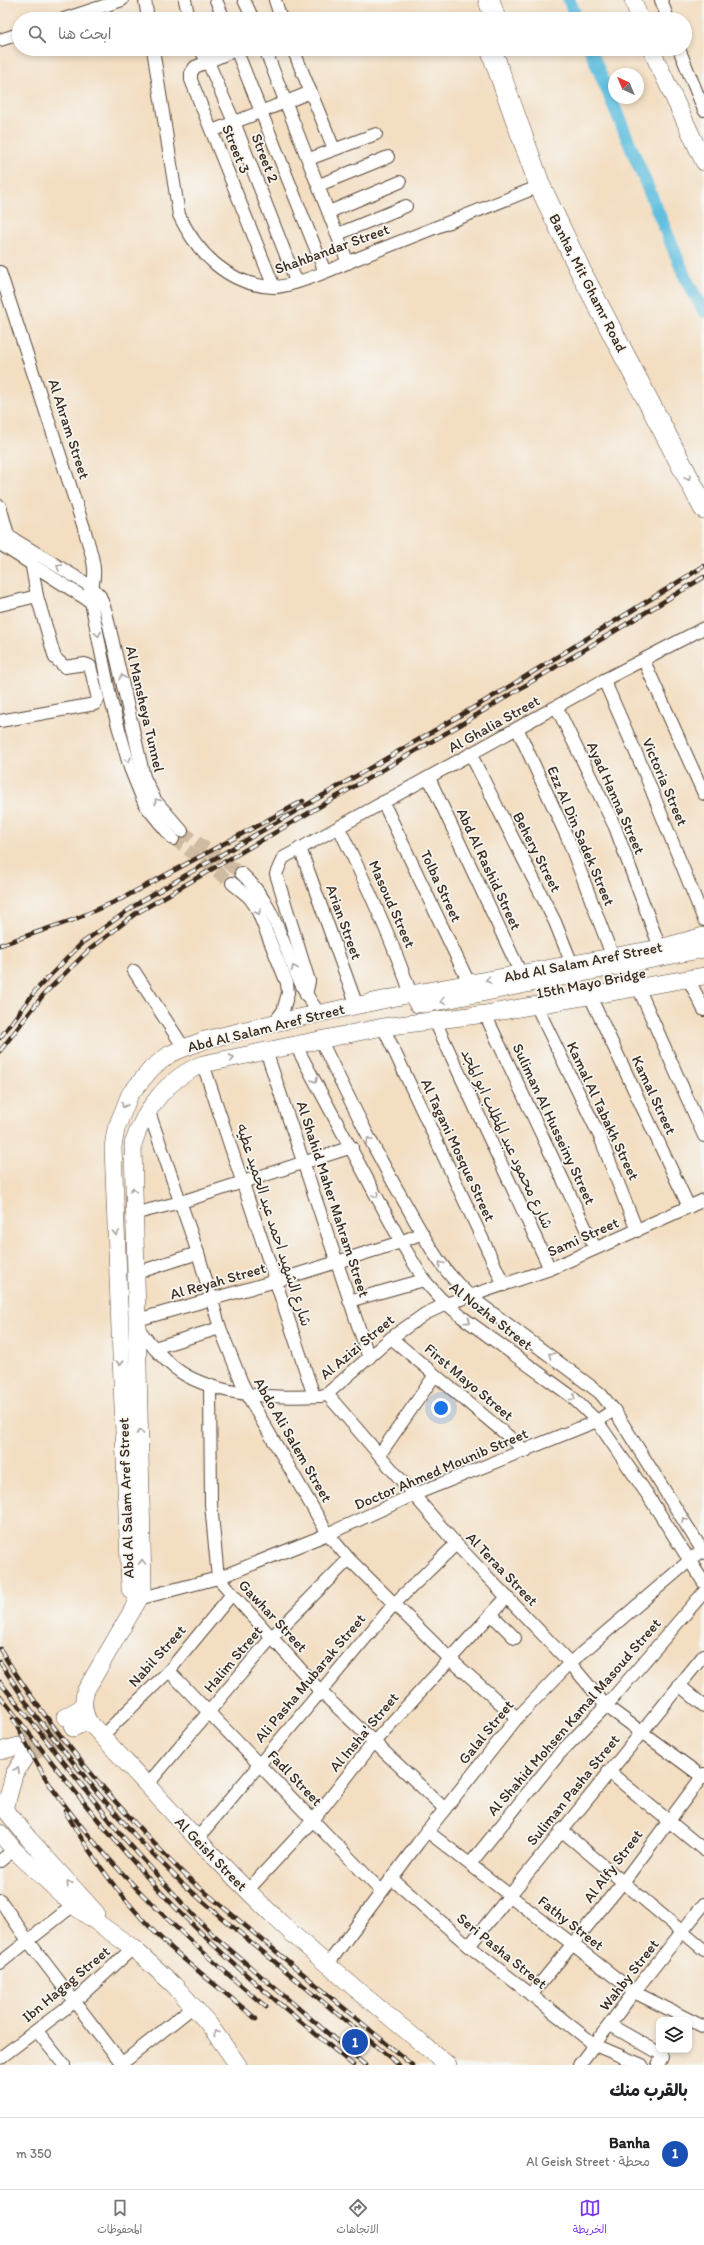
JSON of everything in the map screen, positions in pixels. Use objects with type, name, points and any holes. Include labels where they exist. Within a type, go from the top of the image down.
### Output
[{"type":"highway","points":[[475,0],[479,12]]},
{"type":"highway","points":[[489,0],[492,12]]},
{"type":"highway","name":"Banha, Mit Ghamr Road","points":[[494,56],[540,186],[589,273],[672,431],[704,508]]},
{"type":"highway","name":"Banha, Mit Ghamr Road","points":[[507,56],[550,176],[589,273]]},
{"type":"highway","name":"Banha, Mit Ghamr Road","points":[[672,431],[704,479]]},
{"type":"main road","points":[[633,0],[637,12]]},
{"type":"main road","points":[[654,56],[704,160]]},
{"type":"main road","name":"Abd Al Salam Aref Street","points":[[138,1600],[143,1588],[146,1346],[137,1324],[133,1144],[151,1106],[180,1076],[203,1064],[321,1041],[383,1027],[485,1014],[572,964],[660,948],[704,936]]},
{"type":"main road","name":"15th Mayo Bridge","points":[[526,991],[704,949]]},
{"type":"main road","name":"15th Mayo Bridge","points":[[411,994],[418,1004],[425,1004],[526,991],[650,972],[704,959]]},
{"type":"main road","name":"Abd Al Salam Aref Street","points":[[138,1600],[130,1589],[118,1303],[113,1137],[122,1111],[136,1086],[152,1068],[177,1051],[205,1040],[274,1023],[469,983],[526,991],[590,996],[696,978]]},
{"type":"main road","points":[[177,1051],[167,1062],[168,1068],[180,1076]]},
{"type":"main road","points":[[136,1086],[142,1085],[148,1088],[151,1106]]},
{"type":"main road","points":[[118,1303],[121,1308],[126,1311],[132,1310],[136,1302]]},
{"type":"main road","points":[[120,1343],[128,1338],[146,1346]]},
{"type":"main road","name":"Al Geish Street","points":[[138,1600],[86,1690],[77,1718],[102,1736],[196,1840],[247,1891],[328,1964],[448,2065]]},
{"type":"main road","points":[[0,1751],[22,1752],[3,1806],[78,1902]]},
{"type":"main road","points":[[0,1833],[14,1850],[133,1948],[194,2006],[237,2064]]},
{"type":"street","points":[[85,12],[122,0]]},
{"type":"street","points":[[145,0],[147,12]]},
{"type":"street","points":[[185,0],[188,12]]},
{"type":"street","points":[[216,0],[221,12]]},
{"type":"street","points":[[244,0],[250,12]]},
{"type":"street","points":[[275,0],[279,12]]},
{"type":"street","points":[[661,0],[665,12]]},
{"type":"street","points":[[0,40],[12,36]]},
{"type":"street","name":"Shahbandar Street","points":[[154,56],[175,194],[180,215],[188,234],[200,251],[222,269],[253,284],[274,287],[325,272],[540,186]]},
{"type":"street","name":"Street 2","points":[[204,56],[234,122],[296,281]]},
{"type":"street","name":"Street 3","points":[[221,56],[195,67],[191,76],[274,287]]},
{"type":"street","points":[[240,56],[325,272]]},
{"type":"street","points":[[268,56],[309,159],[348,263]]},
{"type":"street","points":[[296,56],[334,149]]},
{"type":"street","points":[[682,56],[704,110]]},
{"type":"street","points":[[212,131],[262,113],[312,92]]},
{"type":"street","points":[[309,159],[376,134]]},
{"type":"street","points":[[319,185],[388,157]]},
{"type":"street","points":[[329,212],[400,182]]},
{"type":"street","points":[[338,234],[406,206]]},
{"type":"street","name":"Al Ahram Street","points":[[0,272],[84,528],[94,569],[89,592]]},
{"type":"street","points":[[0,506],[3,538],[31,565],[89,592]]},
{"type":"street","points":[[3,538],[30,550],[89,592]]},
{"type":"street","points":[[0,721],[95,704],[98,699],[91,668],[85,664],[72,668],[59,664],[55,658],[37,596],[31,565],[30,550]]},
{"type":"street","name":"Al Mansheya Tunnel","points":[[89,592],[100,596],[106,612],[144,777],[155,800],[178,835]]},
{"type":"street","points":[[0,605],[37,596]]},
{"type":"street","name":"Al Ghalia Street","points":[[306,996],[309,981],[276,874],[284,858],[383,802],[518,730],[604,680],[644,661],[704,628]]},
{"type":"street","points":[[644,661],[704,794]]},
{"type":"street","name":"Victoria Street","points":[[604,680],[643,769],[704,920]]},
{"type":"street","name":"Ayad Hanna Street","points":[[557,708],[615,827],[660,948]]},
{"type":"street","name":"Ezz Al Din Sadek Street","points":[[518,730],[568,839],[612,956]]},
{"type":"street","name":"Behery Street","points":[[471,755],[555,922],[572,964]]},
{"type":"street","name":"Abd Al Rashid Street","points":[[429,778],[526,991]]},
{"type":"street","name":"Tolba Street","points":[[383,802],[469,983]]},
{"type":"street","name":"Masoud Street","points":[[339,828],[372,896],[411,994]]},
{"type":"street","name":"Arian Street","points":[[300,848],[357,1006]]},
{"type":"street","points":[[241,873],[260,893],[270,907],[306,996],[320,1014]]},
{"type":"street","points":[[232,883],[249,897],[256,907],[286,983],[287,1002],[274,1023]]},
{"type":"street","points":[[134,971],[177,1051]]},
{"type":"street","points":[[696,978],[704,1010]]},
{"type":"street","points":[[638,987],[704,1136]]},
{"type":"street","name":"Kamal Al Tabakh Street","points":[[526,991],[600,1137],[637,1231]]},
{"type":"street","name":"Kamal Street","points":[[590,996],[689,1207]]},
{"type":"street","name":"Suliman Al Husseiny Street","points":[[485,1014],[594,1248]]},
{"type":"street","name":"شارع محمود عبد المطلب ابو المجد","points":[[435,1021],[550,1269]]},
{"type":"street","name":"Al Tagani Mosque Street","points":[[383,1027],[504,1285]]},
{"type":"street","name":"Al Nozha Street","points":[[321,1041],[376,1153],[438,1262],[456,1283],[471,1297],[600,1393],[614,1410],[703,1552]]},
{"type":"street","name":"Al Nozha Street","points":[[296,1046],[352,1147],[401,1242],[424,1280],[446,1304],[571,1396],[597,1421],[648,1494],[704,1583]]},
{"type":"street","name":"Al Shahid Maher Mahram Street","points":[[266,1051],[369,1358]]},
{"type":"street","name":"شارع الشهيد احمد عبد الحميد عطيه","points":[[203,1064],[244,1182],[314,1396]]},
{"type":"street","name":"Abdo Ali Salem Street","points":[[151,1106],[180,1202],[198,1253],[220,1328],[248,1395],[328,1534],[349,1560],[449,1658],[517,1718]]},
{"type":"street","points":[[134,1214],[180,1202],[352,1147]]},
{"type":"street","name":"Sami Street","points":[[471,1297],[550,1269],[704,1200]]},
{"type":"street","name":"Al Reyah Street","points":[[137,1324],[401,1242],[422,1233]]},
{"type":"street","points":[[136,1273],[198,1253]]},
{"type":"street","points":[[349,1301],[424,1280]]},
{"type":"street","name":"Al Azizi Street","points":[[146,1346],[187,1376],[210,1385],[248,1395],[314,1396],[327,1394],[391,1338],[425,1314],[446,1304],[471,1297]]},
{"type":"street","points":[[146,1346],[220,1328]]},
{"type":"street","name":"First Mayo Street","points":[[391,1338],[526,1451]]},
{"type":"street","points":[[380,1454],[435,1374]]},
{"type":"street","name":"Gawhar Street","points":[[210,1385],[211,1504],[218,1578],[320,1692],[445,1809]]},
{"type":"street","name":"Al Teraa Street","points":[[327,1394],[456,1544],[570,1663],[606,1706],[703,1776]]},
{"type":"street","name":"Doctor Ahmed Mounib Street","points":[[138,1600],[218,1578],[328,1534],[413,1495],[526,1451],[597,1421],[614,1410]]},
{"type":"street","points":[[648,1494],[662,1485]]},
{"type":"street","name":"Ali Pasha Mubarak Street","points":[[196,1840],[394,1604],[456,1544]]},
{"type":"street","name":"Galal Street","points":[[328,1964],[427,1831],[517,1718],[570,1663],[690,1559],[703,1552]]},
{"type":"street","name":"Halim Street","points":[[147,1785],[272,1637],[349,1560]]},
{"type":"street","name":"Al Shahid Mohsen Kamal Masoud Street","points":[[470,1864],[560,1753],[606,1706],[704,1592]]},
{"type":"street","name":"Nabil Street","points":[[102,1736],[169,1670],[232,1594]]},
{"type":"street","name":"Al Insha' Street","points":[[247,1891],[313,1820],[374,1742],[449,1658],[492,1615],[507,1597]]},
{"type":"street","points":[[492,1615],[515,1638]]},
{"type":"street","name":"Suliman Pasha Street","points":[[469,1946],[561,1830],[704,1655]]},
{"type":"street","name":"Fadl Street","points":[[169,1670],[381,1891]]},
{"type":"street","points":[[679,1685],[704,1706]]},
{"type":"street","points":[[608,1772],[704,1850]]},
{"type":"street","name":"Al Alfy Street","points":[[531,1995],[624,1881],[667,1821],[703,1776]]},
{"type":"street","points":[[561,1830],[624,1881],[682,1933],[704,1950]]},
{"type":"street","name":"Fathy Street","points":[[427,1831],[634,1992],[704,2027]]},
{"type":"street","points":[[0,1861],[14,1850]]},
{"type":"street","name":"Seri Pasha Street","points":[[391,1878],[469,1946],[595,2045],[642,2065]]},
{"type":"street","points":[[0,1900],[4,1915],[29,1942],[122,2065],[194,2006]]},
{"type":"street","points":[[0,1963],[29,1942],[78,1902]]},
{"type":"street","name":"Wahby Street","points":[[579,2065],[634,1992],[704,1904]]},
{"type":"street","name":"Ibn Hagag Street","points":[[2,2059],[75,2002],[133,1948]]},
{"type":"street","points":[[610,2025],[660,2054],[660,2061]]},
{"type":"street","points":[[37,2031],[64,2065]]},
{"type":"waterway","points":[[569,0],[574,12]]},
{"type":"waterway","points":[[593,56],[686,279],[704,311]]},
{"type":"tunnel","points":[[182,831],[241,873]]},
{"type":"tunnel","points":[[173,839],[232,883]]},
{"type":"tunnel","points":[[19,1746],[65,1717]]},
{"type":"tunnel","points":[[25,1757],[73,1728]]},
{"type":"railway","points":[[0,1038],[36,990],[82,943],[140,902],[502,691],[704,566]]},
{"type":"railway","points":[[0,1051],[44,994],[89,950],[135,914],[465,722],[704,577]]},
{"type":"railway","points":[[0,945],[73,920],[121,899],[303,801]]},
{"type":"railway","points":[[0,1649],[19,1679],[63,1739],[111,1797],[162,1852],[187,1877],[412,2065]]},
{"type":"railway","points":[[0,1662],[31,1710],[97,1792],[139,1840],[182,1883],[222,1918],[399,2065]]},
{"type":"railway","points":[[0,1682],[123,1837],[183,1904],[214,1936],[365,2065]]},
{"type":"railway","points":[[0,1696],[96,1818],[157,1888],[227,1958],[353,2065]]},
{"type":"railway","points":[[13,1719],[36,1763],[52,1788],[75,1819],[100,1848],[152,1904],[180,1931],[266,2007]]},
{"type":"railway","points":[[65,1811],[99,1865],[139,1916],[169,1946],[256,2019]]},
{"type":"place","name":"Banha","points":[[355,2042]]}]
